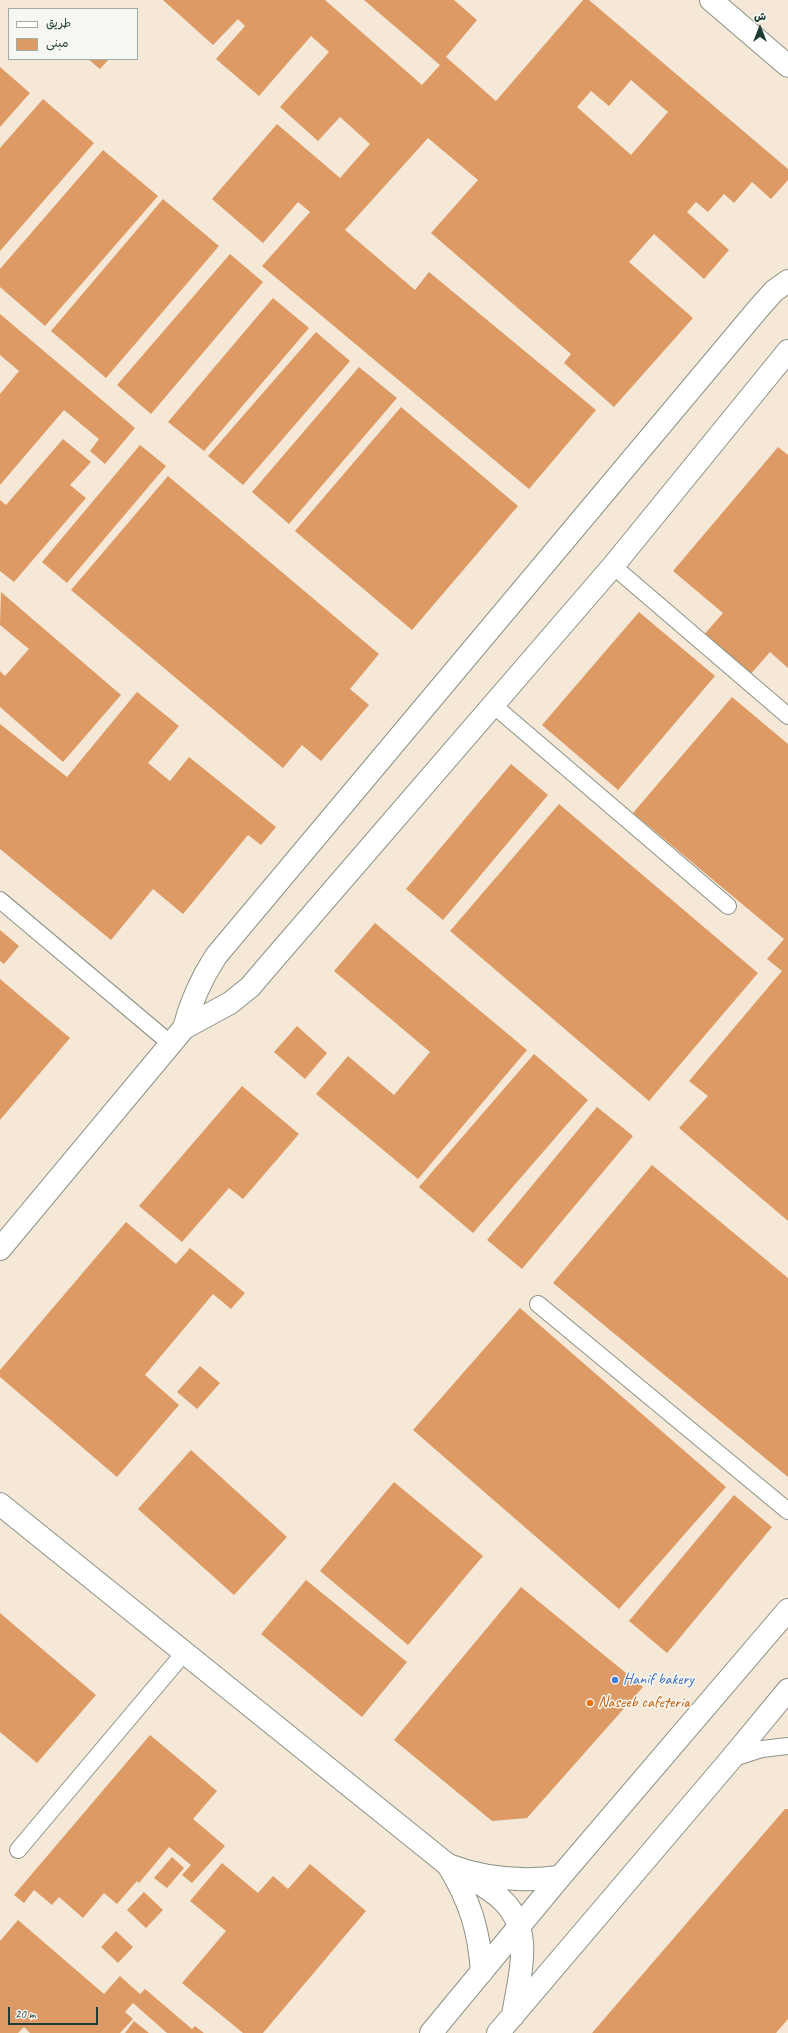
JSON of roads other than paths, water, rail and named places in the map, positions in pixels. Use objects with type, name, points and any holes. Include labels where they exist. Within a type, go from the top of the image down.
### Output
[{"type":"street","points":[[711,0],[788,66]]},
{"type":"street","points":[[178,1036],[202,978],[216,956],[758,309],[774,291],[788,281]]},
{"type":"street","points":[[0,1249],[178,1036],[230,1003],[250,987],[492,704],[613,566],[788,351]]},
{"type":"street","points":[[0,1504],[448,1865],[499,1897],[511,1909],[520,1925],[522,1937],[522,1959],[513,2016]]},
{"type":"street","points":[[431,2033],[560,1877],[788,1610]]},
{"type":"street","points":[[498,2033],[788,1690]]},
{"type":"street","points":[[448,1865],[469,1873],[492,1878],[538,1880],[560,1877]]},
{"type":"street","points":[[448,1865],[470,1905],[476,1927],[482,1972]]},
{"type":"lane","points":[[613,566],[788,716]]},
{"type":"lane","points":[[492,704],[728,906]]},
{"type":"lane","points":[[0,900],[178,1036]]},
{"type":"lane","points":[[538,1304],[788,1511]]},
{"type":"lane","points":[[18,1850],[184,1653]]},
{"type":"lane","points":[[731,1759],[762,1749],[788,1746]]},
{"type":"place","name":"Hanif bakery","points":[[615,1680]]},
{"type":"place","name":"Naseeb cafeteria","points":[[590,1703]]}]
